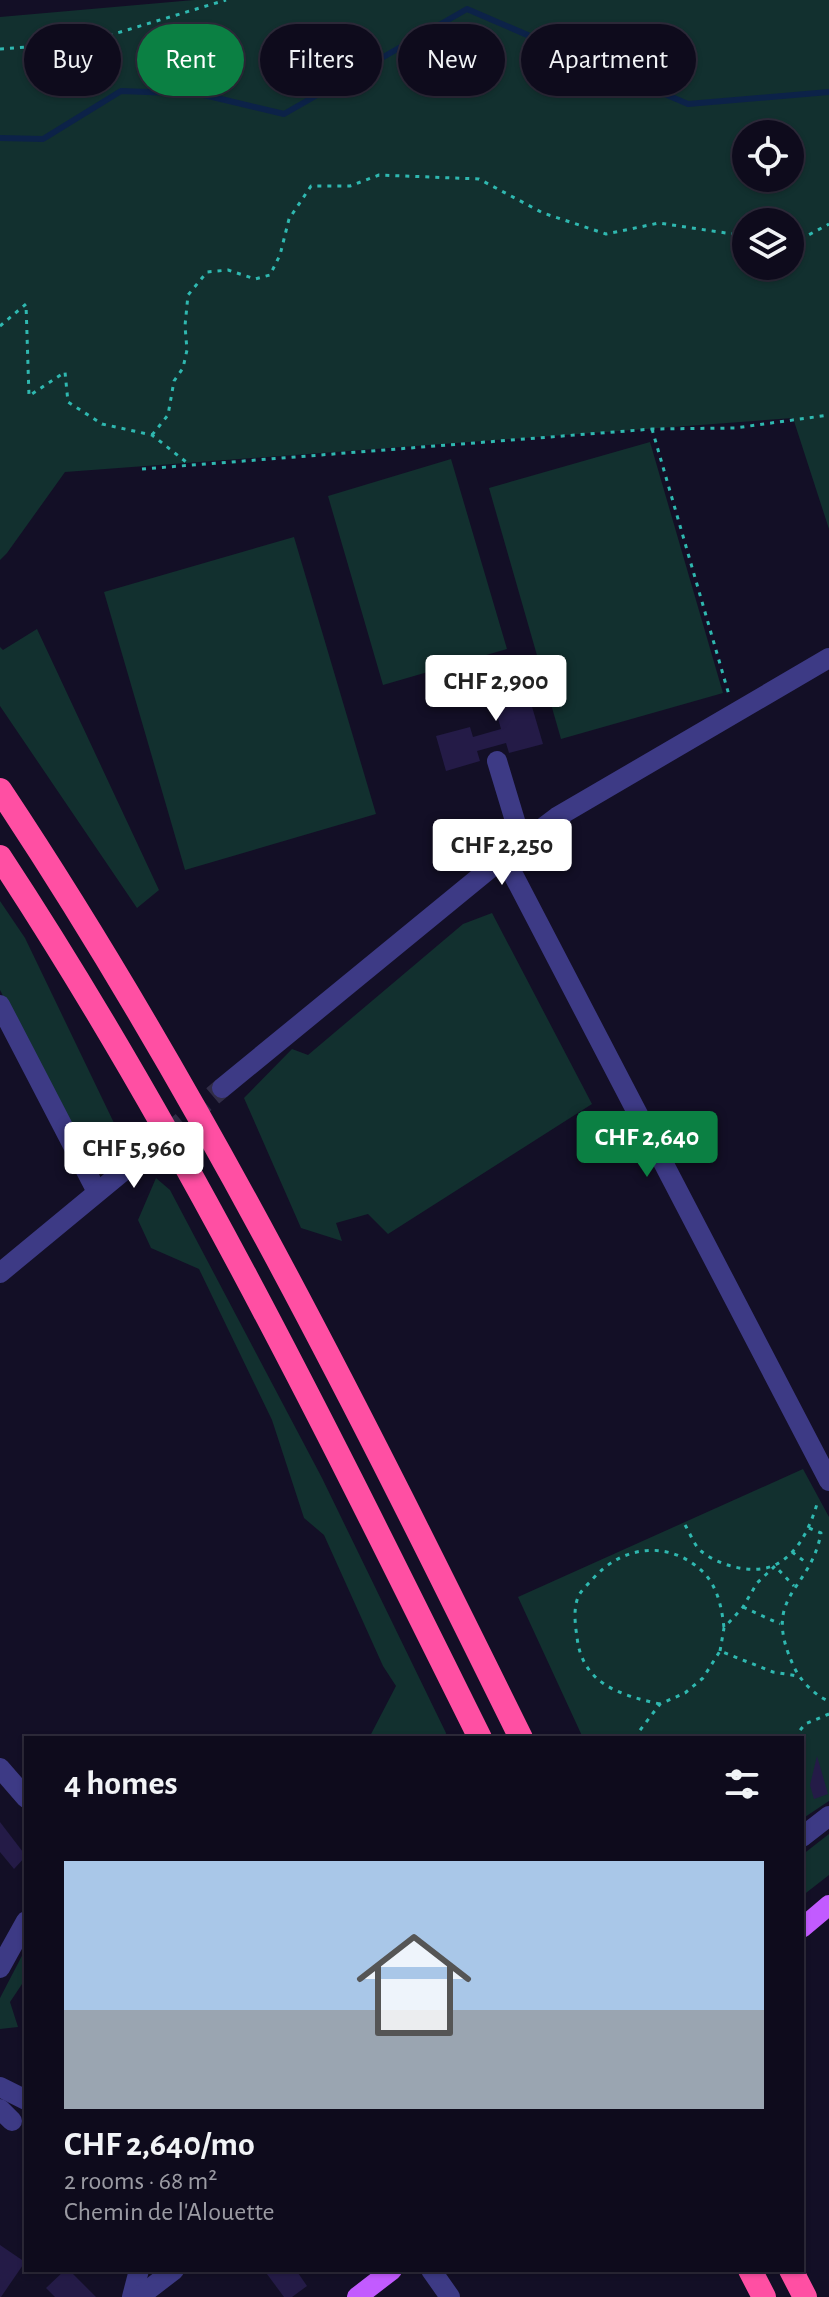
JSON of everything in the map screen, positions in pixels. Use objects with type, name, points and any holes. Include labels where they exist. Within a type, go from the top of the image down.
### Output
[{"type":"highway","points":[[0,790],[102,950],[211,1136],[357,1409],[520,1736]]},
{"type":"highway","points":[[0,857],[128,1065],[232,1250],[325,1427],[476,1736]]},
{"type":"highway","points":[[751,2272],[764,2297]]},
{"type":"highway","points":[[792,2272],[805,2297]]},
{"type":"main road","points":[[804,1926],[829,1905]]},
{"type":"main road","points":[[357,2297],[389,2272]]},
{"type":"street","points":[[222,1088],[557,817],[829,658]]},
{"type":"street","points":[[497,761],[522,844]]},
{"type":"street","points":[[504,857],[829,1481]]},
{"type":"street","points":[[0,1005],[97,1192]]},
{"type":"street","points":[[0,1273],[144,1154]]},
{"type":"street","points":[[0,1768],[24,1796]]},
{"type":"street","points":[[804,1835],[829,1816]]},
{"type":"street","points":[[0,1968],[6,1942],[24,1923]]},
{"type":"street","points":[[0,2087],[24,2099]]},
{"type":"street","points":[[132,2297],[138,2272]]},
{"type":"street","points":[[139,2297],[171,2272]]},
{"type":"street","points":[[432,2272],[450,2297]]},
{"type":"path","points":[[0,49],[84,43],[226,0]]},
{"type":"path","points":[[152,435],[168,415],[174,381],[183,368],[187,350],[185,326],[188,295],[207,272],[228,270],[255,279],[270,275],[280,255],[289,219],[311,186],[350,186],[379,175],[479,179],[543,213],[606,234],[659,223],[732,234]]},
{"type":"path","points":[[804,237],[829,224]]},
{"type":"path","points":[[0,326],[26,304],[29,396],[65,372],[68,402],[102,424],[152,435],[190,465]]},
{"type":"path","points":[[142,469],[652,429],[735,428],[829,415]]},
{"type":"path","points":[[652,429],[734,713]]},
{"type":"path","points":[[724,1628],[743,1607],[757,1583],[792,1552],[809,1528],[817,1504]]},
{"type":"path","points":[[685,1525],[699,1549],[721,1564],[744,1570],[775,1566]]},
{"type":"path","points":[[809,1528],[821,1533],[817,1553],[795,1586],[783,1610],[781,1624],[785,1647],[799,1677],[829,1701]]},
{"type":"path","points":[[636,1736],[660,1704],[685,1693],[703,1678],[720,1651],[724,1628],[716,1590],[704,1573],[685,1559],[665,1551],[638,1551],[612,1560],[579,1595],[575,1617],[578,1644],[591,1673],[608,1688],[660,1704]]},
{"type":"path","points":[[792,1552],[810,1565]]},
{"type":"path","points":[[775,1566],[795,1586]]},
{"type":"path","points":[[743,1607],[781,1624]]},
{"type":"path","points":[[720,1651],[773,1672],[799,1677]]},
{"type":"path","points":[[796,1736],[805,1724],[829,1714]]},
{"type":"green space","points":[[194,0],[829,0],[829,529],[793,418],[65,472],[0,560],[0,17]]},
{"type":"green space","points":[[650,442],[723,693],[561,739],[489,488]]},
{"type":"green space","points":[[451,459],[507,649],[383,685],[328,496]]},
{"type":"green space","points":[[294,537],[376,814],[185,870],[104,592]]},
{"type":"green space","points":[[37,629],[159,890],[137,908],[0,706],[0,647],[3,650]]},
{"type":"green space","points":[[0,901],[25,938],[114,1123],[80,1145],[0,990]]},
{"type":"green space","points":[[492,913],[592,1104],[388,1234],[368,1214],[336,1223],[342,1241],[301,1228],[244,1098],[292,1049],[308,1055],[463,924]]},
{"type":"green space","points":[[156,1178],[170,1190],[322,1478],[445,1736],[370,1736],[396,1686],[383,1666],[324,1535],[304,1518],[272,1420],[199,1269],[151,1248],[138,1220]]},
{"type":"green space","points":[[803,1469],[829,1517],[829,1801],[804,1818],[804,1736],[582,1736],[518,1597]]},
{"type":"green space","points":[[829,1834],[829,1875],[804,1894],[804,1853]]},
{"type":"green space","points":[[24,1952],[24,1984],[10,2002],[18,2027],[0,2029],[0,1998]]},
{"type":"building","points":[[520,666],[543,744],[509,753],[506,743],[477,751],[480,761],[446,771],[436,736],[470,727],[473,737],[501,729],[486,676]]},
{"type":"building","points":[[817,1756],[828,1794],[814,1799],[810,1785]]},
{"type":"building","points":[[0,1822],[24,1853],[24,1858],[14,1869],[0,1852]]},
{"type":"building","points":[[0,2245],[24,2263],[0,2297]]},
{"type":"building","points":[[63,2272],[71,2272],[96,2297],[55,2297],[46,2288]]},
{"type":"building","points":[[265,2272],[297,2272],[307,2286],[292,2297],[284,2297]]},
{"type":"waterway","points":[[0,138],[43,139],[121,91],[200,94],[284,114],[467,9],[688,104],[829,92]]},
{"type":"tunnel","points":[[144,1154],[222,1088]]}]
